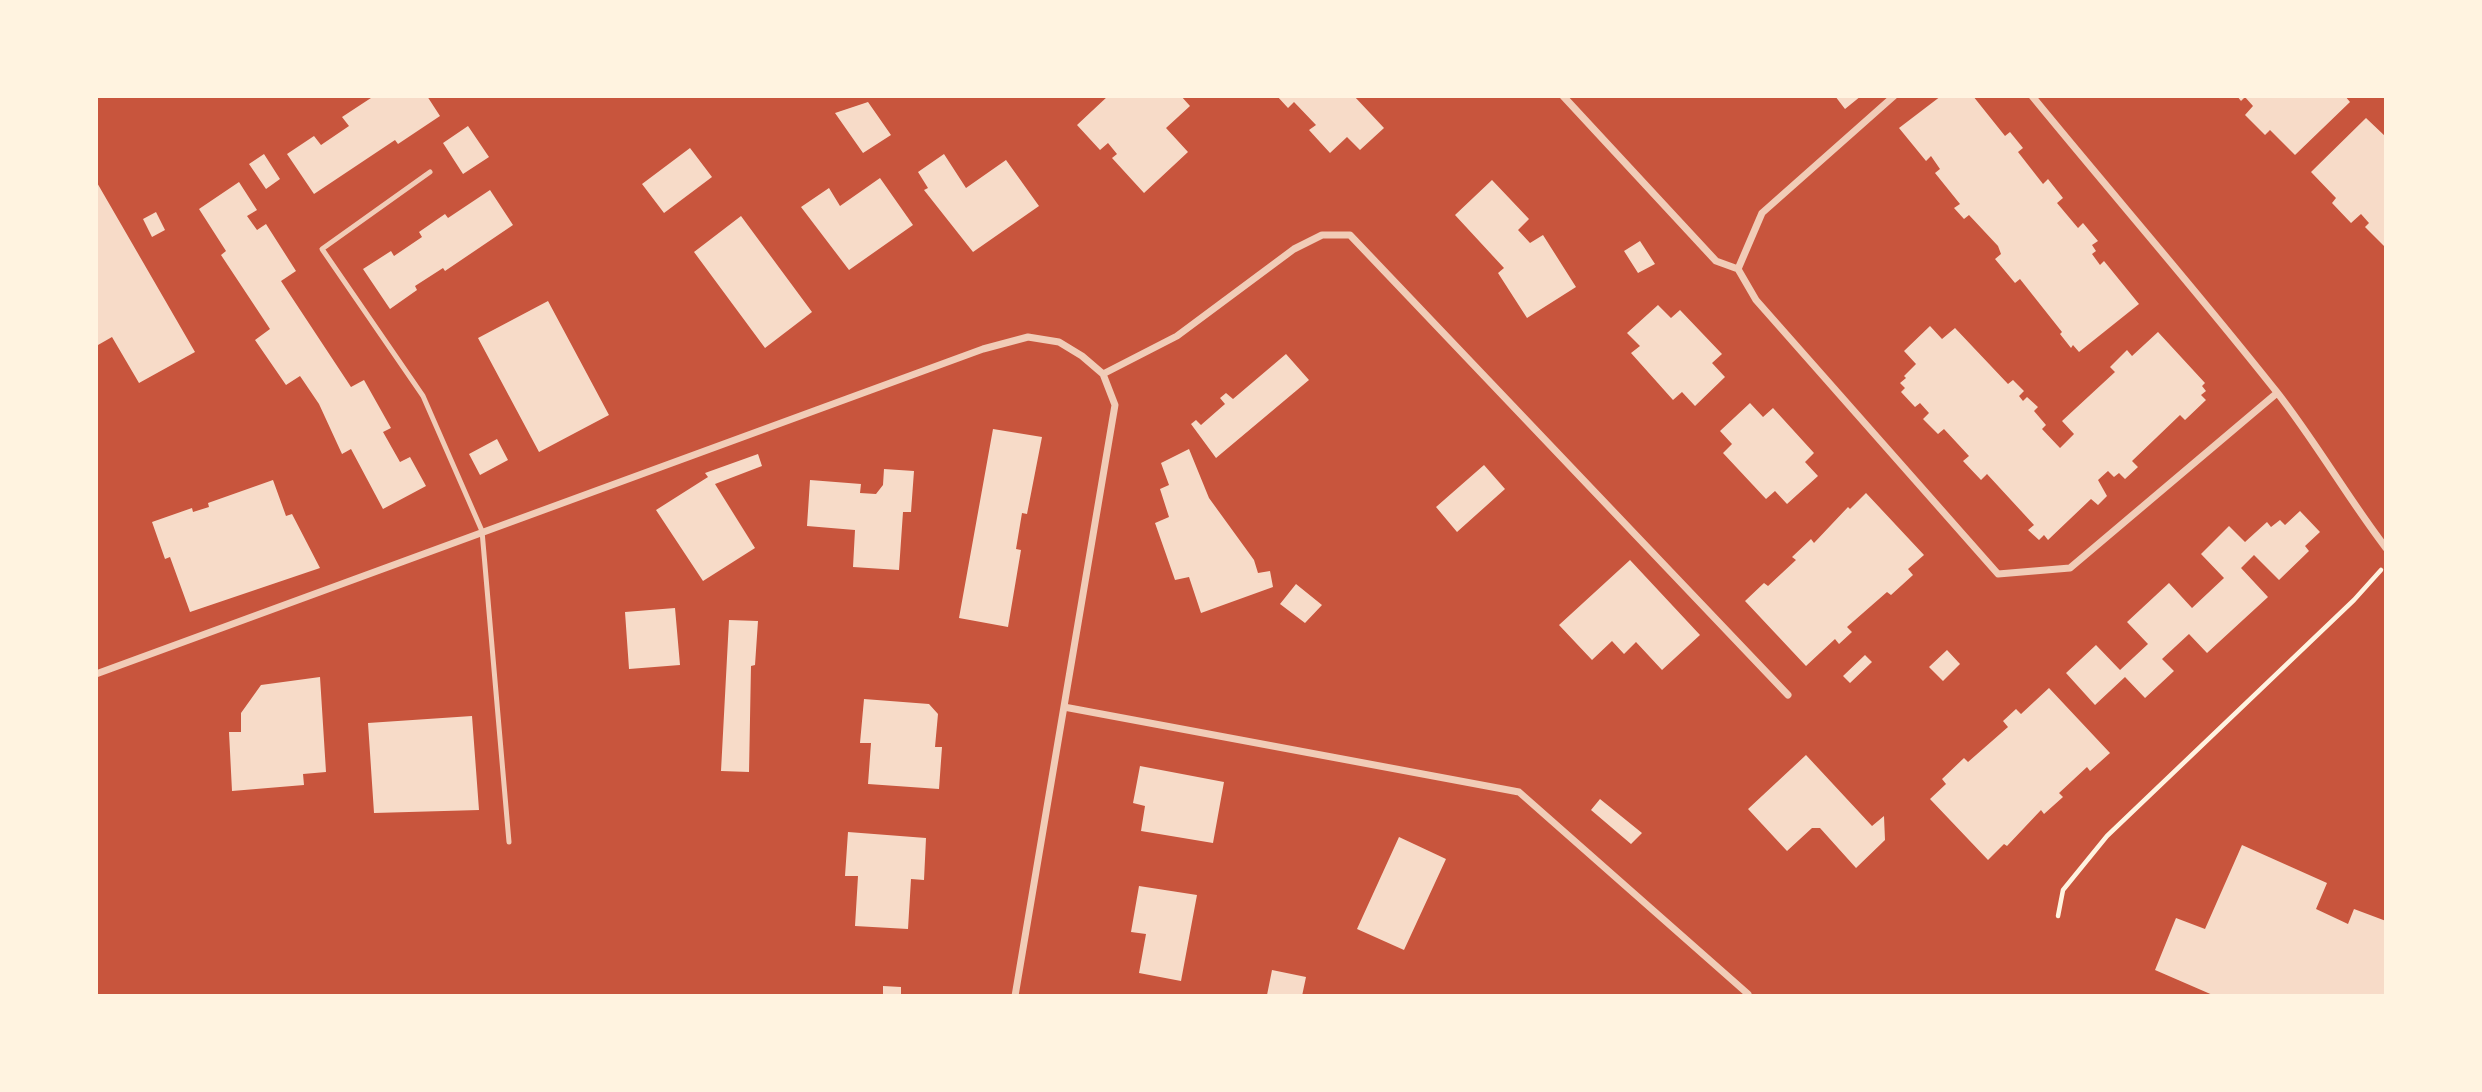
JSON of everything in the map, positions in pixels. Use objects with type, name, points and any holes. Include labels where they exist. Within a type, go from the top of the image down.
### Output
[{"type":"street","points":[[1563,96],[1716,261],[1738,269],[1756,300],[1998,574],[2070,568],[2277,393]]},
{"type":"street","points":[[1738,269],[1762,213],[1894,96]]},
{"type":"street","points":[[2032,96],[2277,393],[2326,460],[2350,502],[2386,548]]},
{"type":"street","points":[[1103,374],[1177,336],[1294,249],[1322,235],[1350,236],[1788,695]]},
{"type":"street","points":[[96,674],[983,349],[1028,337],[1059,342],[1082,356],[1103,374],[1115,405],[1015,996]]},
{"type":"street","points":[[1064,707],[1520,792],[1748,994]]},
{"type":"lane","points":[[430,172],[322,249],[424,396],[482,531],[509,842]]},
{"type":"path","points":[[2058,916],[2063,890],[2107,836],[2354,600],[2386,564]]},
{"type":"building","points":[[374,96],[427,96],[440,116],[398,144],[395,140],[314,194],[287,154],[314,136],[321,145],[349,126],[342,117]]},
{"type":"building","points":[[1108,96],[1181,96],[1190,106],[1166,128],[1188,152],[1144,193],[1112,158],[1117,154],[1108,143],[1100,150],[1077,125]]},
{"type":"building","points":[[1277,96],[1354,96],[1384,128],[1360,150],[1347,137],[1330,153],[1309,130],[1316,125],[1294,102],[1288,108]]},
{"type":"building","points":[[1835,96],[1861,96],[1845,109]]},
{"type":"building","points":[[1941,96],[1973,96],[2005,136],[2010,132],[2023,148],[2018,152],[2043,184],[2048,179],[2063,198],[2057,203],[2078,228],[2083,223],[2098,241],[2092,245],[2096,251],[2092,254],[2100,265],[2104,261],[2139,304],[2079,352],[2073,345],[2071,348],[2060,334],[2062,332],[2020,279],[2015,283],[1995,259],[2001,254],[1998,246],[1969,215],[1964,219],[1954,208],[1960,204],[1935,173],[1940,169],[1931,156],[1926,161],[1899,128]]},
{"type":"building","points":[[2237,96],[2345,96],[2350,102],[2295,155],[2270,130],[2265,135],[2245,115],[2253,106],[2245,97],[2241,101]]},
{"type":"building","points":[[868,102],[891,135],[863,153],[835,113]]},
{"type":"building","points":[[2366,118],[2386,137],[2386,248],[2365,227],[2369,223],[2361,214],[2351,223],[2332,203],[2336,198],[2311,172]]},
{"type":"building","points":[[468,126],[489,157],[463,174],[443,143]]},
{"type":"building","points":[[690,148],[712,177],[664,213],[642,184]]},
{"type":"building","points":[[264,154],[280,179],[266,189],[249,164]]},
{"type":"building","points":[[944,154],[966,188],[1006,160],[1039,206],[973,252],[924,190],[928,188],[918,172]]},
{"type":"building","points":[[880,178],[913,225],[849,270],[801,207],[829,188],[840,206]]},
{"type":"building","points":[[1492,180],[1529,219],[1518,230],[1530,243],[1543,235],[1576,287],[1527,318],[1498,273],[1504,268],[1455,215]]},
{"type":"building","points":[[96,181],[195,352],[139,383],[112,337],[98,345],[96,342]]},
{"type":"building","points":[[239,182],[257,210],[247,216],[257,230],[266,224],[296,271],[281,281],[351,387],[364,380],[391,428],[383,432],[400,462],[410,457],[426,486],[383,509],[351,449],[342,454],[319,404],[300,376],[286,385],[255,340],[270,329],[221,255],[226,251],[199,209]]},
{"type":"building","points":[[490,190],[513,225],[445,271],[443,268],[415,286],[417,290],[390,309],[363,269],[391,251],[394,256],[422,237],[419,232],[445,214],[448,218]]},
{"type":"building","points":[[156,212],[165,230],[152,237],[143,219]]},
{"type":"building","points":[[741,216],[812,312],[765,348],[694,252]]},
{"type":"building","points":[[1640,241],[1655,264],[1638,273],[1624,251]]},
{"type":"building","points":[[548,301],[609,415],[539,452],[478,338]]},
{"type":"building","points":[[1658,305],[1671,318],[1680,310],[1722,354],[1712,363],[1725,377],[1695,406],[1682,392],[1673,400],[1631,353],[1640,346],[1627,333]]},
{"type":"building","points":[[1930,326],[1942,339],[1955,328],[2008,384],[2013,380],[2024,391],[2019,396],[2023,401],[2027,397],[2038,407],[2034,411],[2046,425],[2042,429],[2060,448],[2074,434],[2062,421],[2115,372],[2110,367],[2127,350],[2132,356],[2158,332],[2205,383],[2202,386],[2206,391],[2201,395],[2206,400],[2185,420],[2180,415],[2132,461],[2138,467],[2125,479],[2119,473],[2114,477],[2108,471],[2098,480],[2107,496],[2098,505],[2091,499],[2048,540],[2044,535],[2039,540],[2028,530],[2034,525],[1987,474],[1981,480],[1963,461],[1969,456],[1944,429],[1938,434],[1923,419],[1929,413],[1920,403],[1915,407],[1901,392],[1905,388],[1900,383],[1916,364],[1904,351]]},
{"type":"building","points":[[1286,354],[1309,380],[1216,458],[1191,424],[1196,420],[1201,425],[1225,404],[1220,398],[1226,393],[1233,399]]},
{"type":"building","points":[[1750,403],[1763,417],[1773,408],[1814,453],[1805,462],[1818,476],[1787,504],[1775,491],[1766,499],[1723,453],[1732,444],[1720,431]]},
{"type":"building","points":[[993,429],[1042,437],[1027,514],[1022,513],[1016,549],[1021,550],[1008,627],[959,618]]},
{"type":"building","points":[[497,439],[508,460],[480,475],[469,454]]},
{"type":"building","points":[[1189,449],[1209,498],[1254,560],[1258,573],[1270,571],[1273,587],[1201,613],[1189,577],[1175,580],[1155,523],[1169,517],[1160,489],[1169,485],[1161,463]]},
{"type":"building","points":[[758,454],[762,466],[715,484],[755,548],[703,581],[656,510],[708,477],[705,473]]},
{"type":"building","points":[[1484,465],[1505,489],[1457,532],[1436,507]]},
{"type":"building","points":[[884,469],[914,471],[911,512],[903,512],[899,570],[853,567],[855,530],[807,526],[810,480],[861,484],[860,493],[876,494],[883,485]]},
{"type":"building","points":[[273,480],[286,516],[292,514],[320,568],[190,612],[170,557],[165,559],[152,522],[192,508],[193,512],[209,507],[208,503]]},
{"type":"building","points":[[1866,493],[1924,555],[1908,569],[1913,575],[1891,595],[1887,592],[1847,627],[1852,632],[1839,644],[1835,639],[1806,666],[1745,601],[1764,583],[1768,586],[1796,560],[1792,557],[1811,539],[1814,543],[1848,507],[1850,509]]},
{"type":"building","points":[[2300,511],[2320,532],[2305,546],[2309,551],[2279,580],[2254,555],[2241,568],[2268,597],[2207,653],[2189,634],[2162,659],[2174,671],[2145,698],[2125,677],[2095,705],[2066,673],[2096,645],[2120,670],[2148,644],[2127,622],[2169,583],[2192,608],[2224,578],[2201,554],[2229,526],[2245,542],[2267,522],[2271,527],[2280,520],[2285,525]]},
{"type":"building","points":[[1630,560],[1700,635],[1662,670],[1636,642],[1624,654],[1612,641],[1592,660],[1559,625]]},
{"type":"building","points":[[1296,584],[1322,605],[1305,623],[1280,604]]},
{"type":"building","points":[[675,608],[680,665],[629,669],[625,612]]},
{"type":"building","points":[[729,620],[758,621],[755,665],[751,666],[749,772],[721,771]]},
{"type":"building","points":[[1947,650],[1960,664],[1943,681],[1929,667]]},
{"type":"building","points":[[1865,655],[1872,662],[1850,683],[1843,676]]},
{"type":"building","points":[[320,677],[326,772],[303,774],[304,785],[232,791],[229,732],[241,732],[241,713],[261,685]]},
{"type":"building","points":[[2049,688],[2110,753],[2090,771],[2087,767],[2059,793],[2063,797],[2044,814],[2041,810],[2007,846],[2004,844],[1988,860],[1930,799],[1946,784],[1942,779],[1964,758],[1968,762],[2008,727],[2003,721],[2016,709],[2021,714]]},
{"type":"building","points":[[864,699],[929,704],[938,714],[935,747],[942,747],[939,789],[868,784],[871,743],[860,743]]},
{"type":"building","points":[[472,716],[479,810],[374,813],[368,723]]},
{"type":"building","points":[[1806,755],[1872,826],[1884,816],[1885,840],[1856,868],[1820,828],[1812,828],[1787,851],[1748,809]]},
{"type":"building","points":[[1140,766],[1224,782],[1213,843],[1141,831],[1145,806],[1133,803]]},
{"type":"building","points":[[1600,799],[1642,833],[1631,844],[1591,810]]},
{"type":"building","points":[[848,832],[926,838],[924,880],[911,879],[908,929],[855,926],[858,876],[845,876]]},
{"type":"building","points":[[1399,837],[1446,859],[1404,950],[1357,929]]},
{"type":"building","points":[[2242,845],[2327,883],[2316,909],[2348,924],[2354,909],[2386,921],[2386,996],[2215,996],[2155,970],[2176,918],[2205,929]]},
{"type":"building","points":[[1139,886],[1197,895],[1181,981],[1139,973],[1146,934],[1131,932]]},
{"type":"building","points":[[1272,970],[1306,977],[1302,996],[1267,995]]},
{"type":"building","points":[[883,986],[901,987],[901,996],[883,996]]}]
